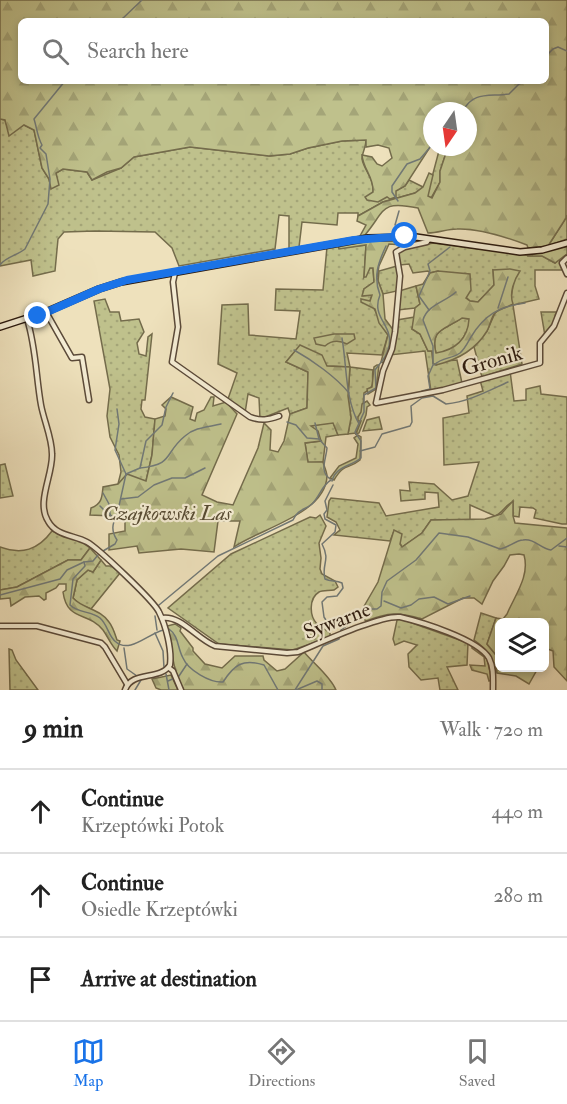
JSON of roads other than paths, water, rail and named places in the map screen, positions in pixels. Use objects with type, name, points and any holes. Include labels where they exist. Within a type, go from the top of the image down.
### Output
[{"type":"main road","points":[[0,327],[46,312],[110,285],[368,238],[405,236],[520,252],[542,250],[567,243]]},
{"type":"street","name":"Gronik","points":[[429,239],[427,242],[405,247],[396,252],[400,276],[395,332],[376,403],[443,390],[540,363],[540,344],[554,326],[567,293]]},
{"type":"street","points":[[567,258],[562,263],[567,274]]},
{"type":"street","points":[[175,272],[173,282],[178,327],[172,362],[250,417],[267,420],[279,416]]},
{"type":"street","points":[[46,312],[72,358],[81,357],[89,400]]},
{"type":"street","points":[[27,319],[32,337],[40,402],[52,454],[51,472],[44,502],[47,519],[56,530],[94,546],[151,601],[161,616],[164,626],[171,661],[169,668],[161,673],[134,679],[125,690]]},
{"type":"street","name":"Sywarne","points":[[161,616],[173,619],[206,643],[215,646],[287,653],[298,652],[371,622],[397,616],[479,646],[488,657],[493,669],[493,690]]},
{"type":"street","points":[[0,626],[37,626],[100,643],[105,647],[127,685]]},
{"type":"street","points":[[169,668],[173,671],[181,690]]},
{"type":"waterway","points":[[123,18],[142,0]]},
{"type":"waterway","points":[[549,53],[558,47],[567,51]]},
{"type":"waterway","points":[[0,265],[25,249],[48,204],[50,179],[46,154],[40,148],[42,145],[34,119],[63,84]]},
{"type":"waterway","points":[[470,102],[488,95],[509,94],[519,84]]},
{"type":"waterway","points":[[398,201],[392,192],[392,186],[407,164],[423,156]]},
{"type":"waterway","points":[[395,225],[399,211]]},
{"type":"waterway","points":[[332,481],[337,472],[361,458],[361,441],[355,432],[364,412],[364,395],[376,388],[375,370],[388,350],[389,334],[378,310],[380,295],[377,276],[386,246]]},
{"type":"waterway","points":[[429,310],[419,296],[430,271],[428,264],[450,247]]},
{"type":"waterway","points":[[498,308],[508,277]]},
{"type":"waterway","points":[[421,394],[422,391],[430,389],[428,376],[433,365],[433,346],[423,320],[432,307],[456,292]]},
{"type":"waterway","points":[[434,365],[460,353],[487,317],[508,306],[525,303]]},
{"type":"waterway","points":[[342,338],[351,404],[359,424]]},
{"type":"waterway","points":[[294,350],[323,369],[349,393]]},
{"type":"waterway","points":[[360,451],[375,447],[382,434],[410,426],[411,406],[422,398],[433,396],[446,404],[454,403],[478,396],[508,382]]},
{"type":"waterway","points":[[103,551],[115,544],[117,540],[113,524],[126,474],[140,468],[146,441],[162,425],[166,407],[173,393]]},
{"type":"waterway","points":[[117,409],[119,424],[115,450],[126,474]]},
{"type":"waterway","points":[[287,422],[296,425],[307,438],[319,439]]},
{"type":"waterway","points":[[315,423],[319,439],[327,448],[324,469],[330,479]]},
{"type":"waterway","points":[[140,468],[164,461],[178,442],[189,433],[221,424]]},
{"type":"waterway","points":[[121,499],[138,497],[154,485],[172,478],[185,478],[205,468]]},
{"type":"waterway","points":[[159,605],[218,556],[293,520],[299,512],[312,504],[331,480]]},
{"type":"waterway","points":[[331,628],[324,617],[322,602],[327,597],[337,596],[343,588],[342,583],[325,579],[324,574],[326,555],[322,544],[335,532],[336,525],[325,519],[324,514],[327,510],[325,501],[333,485]]},
{"type":"waterway","points":[[103,493],[113,519]]},
{"type":"waterway","points":[[100,506],[109,515]]},
{"type":"waterway","points":[[295,690],[323,646],[339,639],[341,630],[371,609],[381,606],[382,592],[387,581],[416,560],[439,533],[468,537],[500,549],[520,540],[527,540],[551,550],[567,538]]},
{"type":"waterway","points":[[559,546],[567,547]]},
{"type":"waterway","points":[[84,562],[93,561],[98,555]]},
{"type":"waterway","points":[[0,595],[60,579],[67,570],[84,562],[85,566],[73,579],[70,605],[100,618],[116,642],[122,645],[135,644],[162,630],[169,629],[175,635],[186,663],[200,675],[223,682],[235,667],[250,662],[257,663],[264,665],[278,690]]},
{"type":"waterway","points":[[384,601],[401,608],[419,599],[434,597],[448,604],[470,596]]},
{"type":"waterway","points":[[155,616],[157,630]]},
{"type":"waterway","points":[[155,633],[163,651],[164,668]]},
{"type":"waterway","points":[[124,648],[127,669],[137,676]]},
{"type":"waterway","points":[[168,681],[179,676],[187,664]]},
{"type":"waterway","points":[[166,674],[169,690]]},
{"type":"waterway","points":[[135,690],[141,680]]},
{"type":"waterway","points":[[296,690],[317,681],[322,684],[322,690]]},
{"type":"park label","name":"Czajkowski Las","points":[[167,513]]}]
